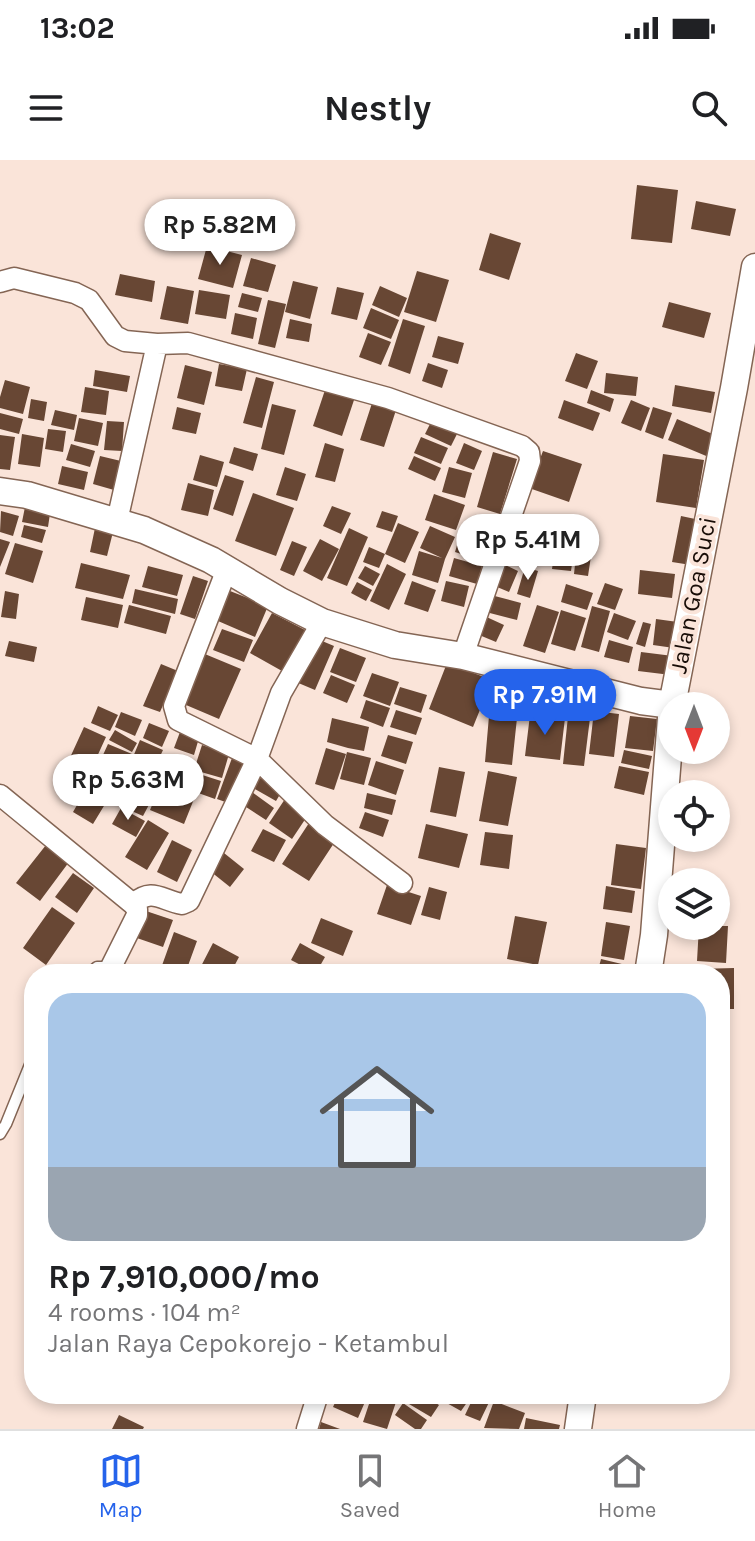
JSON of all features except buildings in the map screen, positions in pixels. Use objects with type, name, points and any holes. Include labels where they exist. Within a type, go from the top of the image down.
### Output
[{"type":"street","name":"Jalan Goa Suci","points":[[675,692],[755,267]]},
{"type":"street","points":[[0,282],[14,278],[75,293],[89,300],[115,336],[125,341],[188,343],[388,398],[522,446],[529,452],[530,461],[463,656]]},
{"type":"street","points":[[117,521],[157,344]]},
{"type":"street","points":[[0,491],[27,495],[144,530],[227,569],[322,622],[395,645],[463,656],[658,703]]},
{"type":"street","points":[[227,569],[178,695],[174,711],[178,720],[257,759],[325,825],[402,883]]},
{"type":"street","points":[[133,904],[150,895],[182,904],[189,901],[257,759],[281,693],[322,622]]},
{"type":"street","name":"Jalan Goa Suci","points":[[650,964],[667,764]]},
{"type":"street","points":[[0,795],[137,909],[116,964]]},
{"type":"street","points":[[307,1429],[315,1404]]},
{"type":"street","points":[[578,1429],[582,1404]]},
{"type":"lane","points":[[0,1134],[24,1080]]}]
